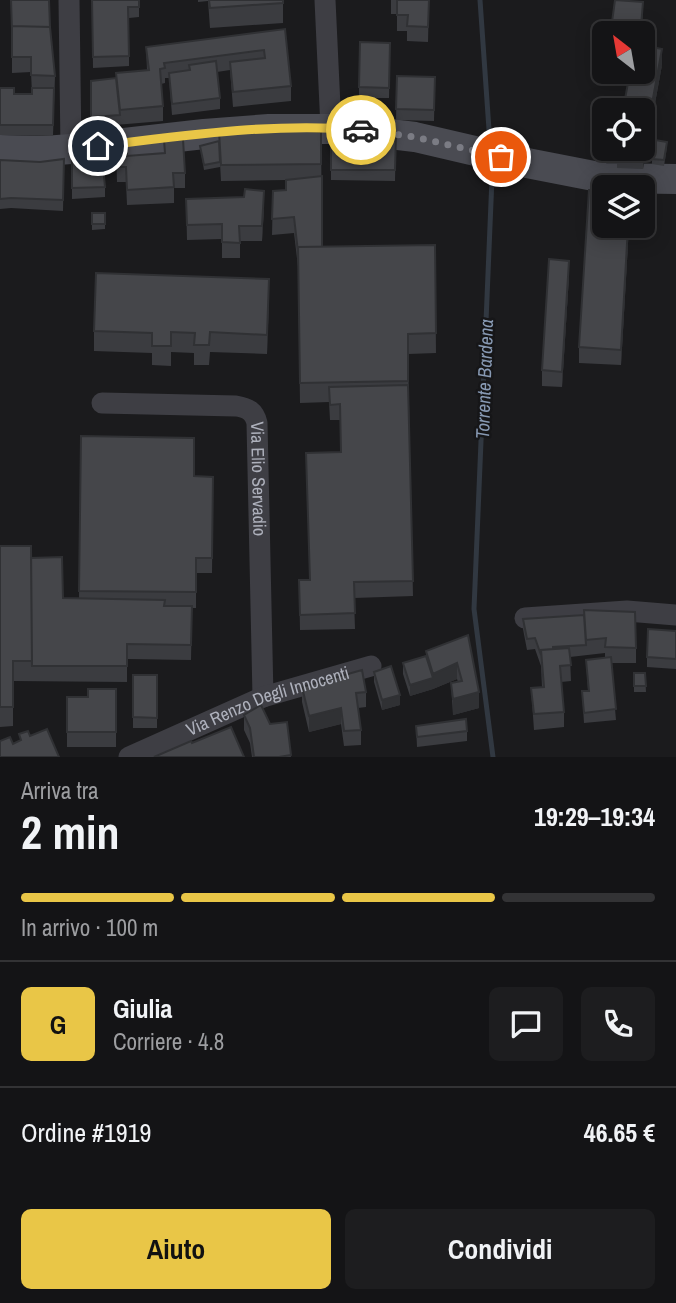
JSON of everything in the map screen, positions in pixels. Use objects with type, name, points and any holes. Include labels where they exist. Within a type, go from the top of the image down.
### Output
[{"type":"street","points":[[69,0],[71,149]]},
{"type":"street","points":[[325,0],[331,128]]},
{"type":"street","points":[[0,150],[44,151],[204,134],[331,128],[396,133],[604,178],[676,179]]},
{"type":"street","name":"Via Elio Servadio","points":[[102,403],[236,406],[246,407],[256,417],[263,697]]},
{"type":"street","points":[[525,618],[627,611],[676,615]]},
{"type":"street","name":"Via Renzo Degli Innocenti","points":[[129,757],[263,697],[371,666]]},
{"type":"building","points":[[11,0],[49,0],[50,27],[12,26],[12,30]]},
{"type":"building","points":[[92,0],[139,0],[139,7],[128,7],[129,56],[93,57]]},
{"type":"building","points":[[209,0],[283,0],[283,3],[210,8]]},
{"type":"building","points":[[397,0],[429,0],[428,27],[407,26],[408,15],[397,15]]},
{"type":"building","points":[[615,0],[643,2],[641,21],[612,21]]},
{"type":"building","points":[[12,26],[50,27],[55,76],[31,75],[31,57],[12,57]]},
{"type":"building","points":[[285,29],[291,86],[233,92],[230,62],[265,58],[264,50],[164,63],[165,68],[160,69],[163,106],[120,110],[116,73],[149,70],[146,47]]},
{"type":"building","points":[[360,42],[390,43],[389,88],[359,87]]},
{"type":"building","points":[[655,48],[662,49],[653,98],[625,98],[628,84],[655,84]]},
{"type":"building","points":[[216,61],[220,98],[172,104],[169,73],[190,70],[189,65]]},
{"type":"building","points":[[397,76],[435,77],[434,110],[396,109]]},
{"type":"building","points":[[116,78],[120,115],[91,117],[91,81]]},
{"type":"building","points":[[0,88],[14,88],[14,94],[32,94],[32,88],[54,88],[53,125],[0,125]]},
{"type":"building","points":[[261,128],[321,132],[321,164],[221,165],[219,131]]},
{"type":"building","points":[[331,134],[396,134],[395,170],[331,170]]},
{"type":"building","points":[[183,139],[185,173],[173,173],[174,187],[127,190],[126,167],[117,167],[116,149],[127,148],[127,156],[165,153],[164,140]]},
{"type":"building","points":[[655,140],[667,142],[664,160],[655,159]]},
{"type":"building","points":[[219,141],[220,162],[204,165],[200,146]]},
{"type":"building","points":[[102,155],[105,187],[72,188],[72,160]]},
{"type":"building","points":[[64,159],[63,200],[0,199],[0,160],[40,162]]},
{"type":"building","points":[[322,176],[322,247],[298,247],[298,252],[294,217],[272,219],[273,191],[286,190],[286,180]]},
{"type":"building","points":[[245,189],[264,191],[262,226],[239,226],[240,243],[222,242],[222,224],[187,225],[186,199],[244,197]]},
{"type":"building","points":[[589,190],[592,190],[592,238],[627,238],[621,350],[579,347]]},
{"type":"building","points":[[92,213],[105,213],[105,224],[92,224]]},
{"type":"building","points":[[435,245],[436,333],[408,334],[408,381],[300,383],[298,247]]},
{"type":"building","points":[[549,259],[569,261],[562,372],[542,370]]},
{"type":"building","points":[[96,273],[269,279],[267,335],[210,332],[209,345],[194,345],[195,333],[171,332],[171,346],[152,346],[152,333],[94,331]]},
{"type":"building","points":[[408,385],[413,581],[354,582],[355,613],[300,615],[299,580],[310,580],[306,453],[341,452],[340,404],[330,405],[329,387]]},
{"type":"building","points":[[81,436],[194,438],[194,476],[213,477],[212,558],[196,558],[196,592],[79,591]]},
{"type":"building","points":[[0,546],[31,546],[32,661],[13,661],[13,707],[0,707]]},
{"type":"building","points":[[62,557],[63,598],[165,600],[164,606],[192,606],[191,645],[127,644],[127,666],[32,666],[31,558]]},
{"type":"building","points":[[584,610],[635,612],[636,648],[605,647],[606,638],[586,640]]},
{"type":"building","points":[[584,615],[586,645],[553,647],[541,650],[541,655],[535,638],[527,639],[523,619]]},
{"type":"building","points":[[648,629],[676,631],[676,659],[647,657]]},
{"type":"building","points":[[468,635],[479,692],[453,699],[451,683],[462,681],[457,663],[433,674],[426,651]]},
{"type":"building","points":[[569,648],[571,665],[560,666],[564,712],[534,714],[531,688],[544,687],[541,650]]},
{"type":"building","points":[[426,656],[433,678],[410,685],[403,663]]},
{"type":"building","points":[[611,657],[616,709],[584,713],[582,691],[589,691],[586,660]]},
{"type":"building","points":[[391,666],[400,695],[382,700],[374,672]]},
{"type":"building","points":[[362,670],[366,692],[356,693],[361,730],[344,731],[341,708],[309,716],[302,687]]},
{"type":"building","points":[[634,673],[645,673],[646,686],[634,686]]},
{"type":"building","points":[[133,675],[157,675],[157,718],[133,717]]},
{"type":"building","points":[[88,689],[116,689],[116,732],[67,732],[67,697],[88,697]]},
{"type":"building","points":[[261,705],[270,724],[287,722],[291,755],[254,757],[250,728],[244,715]]},
{"type":"building","points":[[466,719],[467,731],[417,737],[416,726]]},
{"type":"building","points":[[231,727],[244,757],[154,757],[191,741],[192,743]]},
{"type":"building","points":[[47,729],[59,757],[0,757],[0,741],[10,737],[13,744],[21,740],[19,734],[28,731],[30,736]]},
{"type":"waterway","name":"Torrente Bardena","points":[[480,0],[490,144]]},
{"type":"waterway","name":"Torrente Bardena","points":[[491,164],[474,609],[493,757]]},
{"type":"way so far","points":[[361,130],[396,133],[501,157]]},
{"type":"route","points":[[98,146],[269,129],[361,130]]}]
